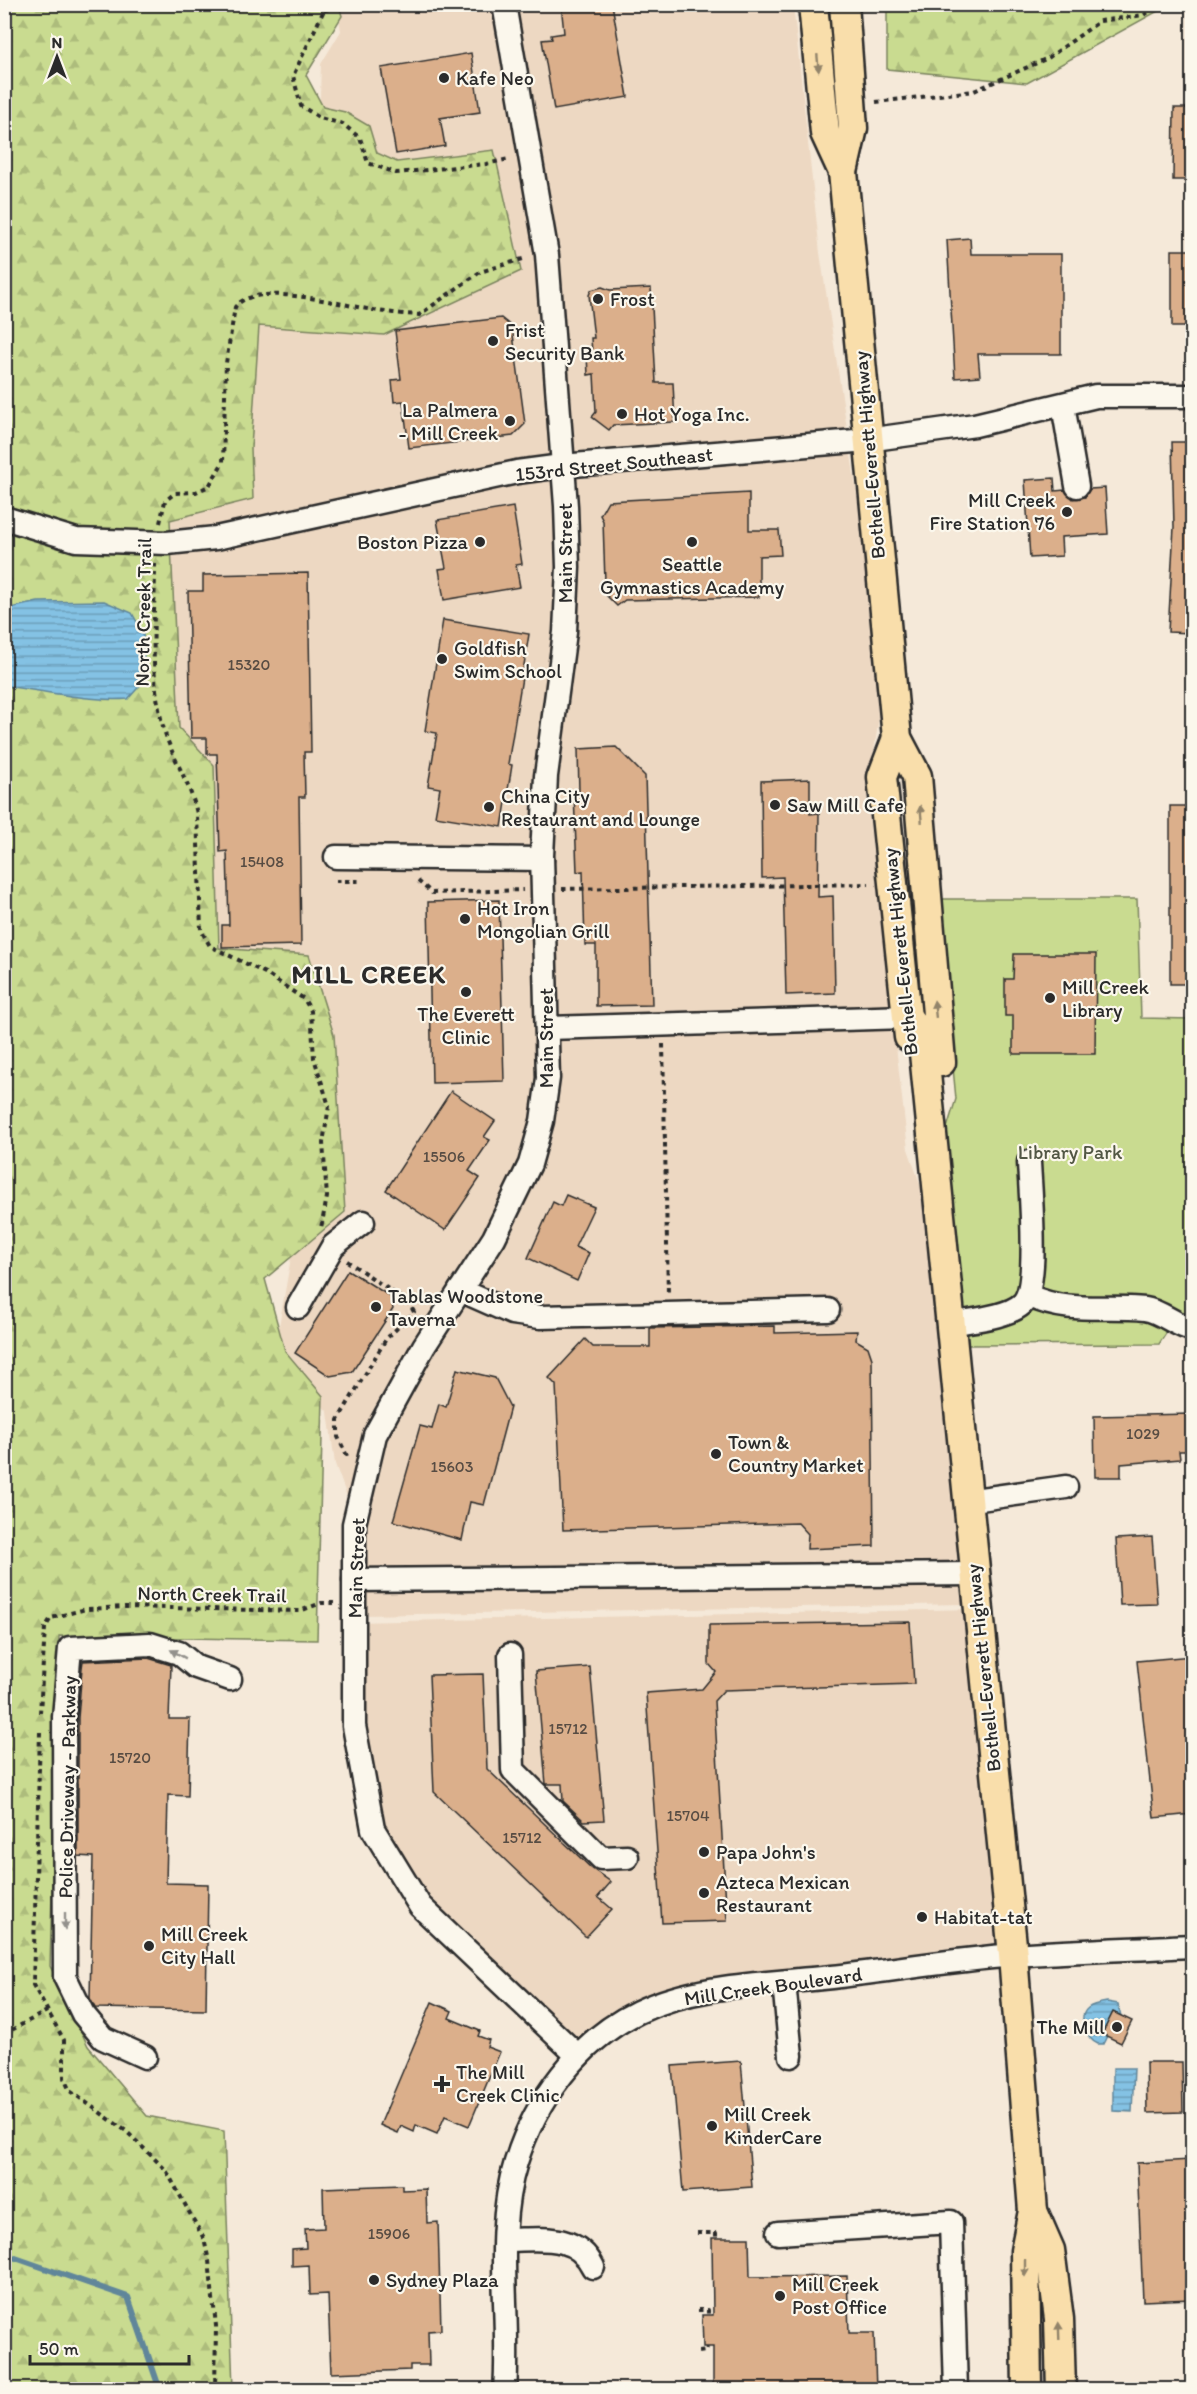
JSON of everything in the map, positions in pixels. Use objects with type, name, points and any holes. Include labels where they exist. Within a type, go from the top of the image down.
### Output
[{"type":"main road","name":"Bothell-Everett Highway","points":[[813,4],[825,133],[843,172]]},
{"type":"main road","name":"Bothell-Everett Highway","points":[[844,4],[853,128],[843,172],[867,440],[897,738],[917,776],[933,986],[946,1106],[933,1126]]},
{"type":"main road","name":"Bothell-Everett Highway","points":[[897,738],[882,777],[892,884],[916,1107],[933,1126],[966,1501],[1013,1955],[1033,2211],[1025,2251],[1027,2390]]},
{"type":"main road","name":"Bothell-Everett Highway","points":[[1033,2211],[1050,2250],[1059,2319],[1061,2390]]},
{"type":"street","name":"Main Street","points":[[504,4],[547,255],[568,567],[546,776],[542,859],[548,1078],[542,1121],[530,1164],[494,1238],[424,1346],[375,1435],[354,1524],[354,1726],[373,1828],[420,1906],[578,2056]]},
{"type":"street","name":"153rd Street Southeast","points":[[4,518],[76,540],[156,542],[216,538],[517,472],[562,466],[867,440],[975,425],[1096,396],[1192,396]]},
{"type":"street","points":[[1063,405],[1077,486]]},
{"type":"street","points":[[336,857],[542,859]]},
{"type":"street","points":[[548,1028],[907,1017]]},
{"type":"street","points":[[951,1324],[992,1316],[1021,1305],[1029,1296],[1033,1266],[1029,1162]]},
{"type":"street","points":[[298,1306],[333,1246],[363,1222]]},
{"type":"street","points":[[460,1290],[512,1312],[540,1317],[828,1310]]},
{"type":"street","points":[[1029,1296],[1049,1305],[1073,1308],[1147,1309],[1191,1329]]},
{"type":"street","points":[[966,1501],[1066,1487]]},
{"type":"street","points":[[354,1580],[974,1574]]},
{"type":"street","name":"Police Driveway - Parkway","points":[[145,2057],[103,2038],[83,2014],[65,1977],[64,1717],[70,1648],[150,1644],[179,1653],[196,1667],[230,1679]]},
{"type":"street","points":[[510,1655],[513,1770],[601,1858],[627,1857]]},
{"type":"street","name":"Mill Creek Boulevard","points":[[505,2390],[508,2352],[506,2240],[510,2186],[522,2144],[544,2098],[578,2056],[614,2027],[656,2005],[709,1990],[1013,1955],[1192,1946]]},
{"type":"street","points":[[784,1982],[791,2056]]},
{"type":"street","points":[[778,2233],[951,2222],[956,2390]]},
{"type":"street","points":[[506,2240],[556,2239],[587,2254],[593,2267]]},
{"type":"path","points":[[321,4],[324,10]]},
{"type":"path","points":[[324,10],[353,4]]},
{"type":"path","points":[[851,104],[974,91],[1048,58],[1100,21],[1144,15],[1161,4]]},
{"type":"path","points":[[324,10],[293,76],[301,106],[320,118],[343,124],[360,138],[368,163],[396,173],[486,164],[509,157],[511,168]]},
{"type":"path","name":"North Creek Trail","points":[[349,1460],[338,1437],[338,1420],[386,1339],[414,1312],[409,1303],[347,1261],[320,1233],[327,1197],[323,1143],[330,1106],[315,1058],[311,1011],[304,999],[265,973],[210,946],[201,930],[197,814],[194,796],[165,734],[155,690],[156,542],[165,501],[175,493],[196,492],[209,486],[224,462],[226,363],[235,308],[240,300],[250,297],[286,295],[377,311],[419,315],[480,272],[527,259],[525,248]]},
{"type":"path","points":[[336,881],[371,881]]},
{"type":"path","points":[[411,881],[420,881],[432,893],[527,890]]},
{"type":"path","points":[[558,889],[892,884]]},
{"type":"path","points":[[663,1025],[668,1314]]},
{"type":"path","name":"North Creek Trail","points":[[215,2390],[216,2326],[209,2261],[204,2239],[166,2170],[126,2131],[70,2091],[64,2078],[64,2040],[33,1985],[41,1665],[45,1628],[51,1618],[86,1609],[125,1607],[300,1611],[321,1603],[334,1603],[334,1593]]},
{"type":"path","points":[[4,2048],[6,2035],[47,2011]]},
{"type":"path","points":[[697,2233],[716,2233],[716,2238]]},
{"type":"path","points":[[698,2310],[708,2310],[708,2315]]},
{"type":"path","points":[[699,2352],[706,2351],[706,2347]]},
{"type":"shaded area","points":[[337,5],[793,5],[820,253],[861,520],[879,717],[867,798],[908,1149],[926,1201],[965,1604],[362,1615],[362,1537],[335,1464],[328,1412],[274,1355],[294,1240],[174,932],[153,507],[319,131],[321,64],[341,31]]},
{"type":"shaded area","points":[[977,1609],[1013,1955],[684,1996],[578,2056],[420,1906],[373,1829],[354,1622]]},
{"type":"green space","points":[[887,4],[1169,5],[1027,83],[887,69]]},
{"type":"green space","points":[[5,5],[339,5],[342,16],[306,75],[323,107],[345,112],[369,126],[377,153],[397,162],[494,150],[521,271],[384,335],[259,326],[251,448],[253,499],[170,520],[179,728],[214,765],[219,948],[309,955],[334,1035],[345,1212],[265,1279],[285,1351],[323,1396],[317,1640],[59,1636],[50,1966],[88,2046],[147,2116],[224,2131],[233,2389],[5,2390]]},
{"type":"green space","name":"Library Park","points":[[937,899],[1137,899],[1141,1018],[1192,1019],[1192,1325],[1169,1329],[1159,1344],[959,1345],[946,1131],[956,1099]]},
{"type":"water","points":[[104,601],[132,613],[143,633],[145,680],[128,699],[82,698],[5,686],[5,609],[38,602]]},
{"type":"water","points":[[1107,2002],[1118,2004],[1121,2016],[1113,2013],[1102,2034],[1107,2036],[1103,2044],[1098,2044],[1090,2038],[1084,2028],[1083,2017],[1088,2008]]},
{"type":"water","points":[[1113,2068],[1134,2068],[1132,2112],[1113,2111]]},
{"type":"building","points":[[561,4],[612,4],[628,97],[554,110],[542,40],[552,39],[551,35],[564,33]]},
{"type":"building","points":[[471,53],[480,112],[440,118],[445,146],[396,154],[381,68]]},
{"type":"building","points":[[1174,108],[1192,108],[1192,180],[1173,180]]},
{"type":"building","points":[[970,238],[971,254],[1061,254],[1061,354],[978,354],[980,376],[955,378],[947,240]]},
{"type":"building","points":[[1172,250],[1192,250],[1192,327],[1172,327]]},
{"type":"building","points":[[602,287],[610,290],[651,288],[656,383],[673,383],[675,422],[613,425],[609,430],[592,417],[596,412],[594,374],[588,375],[587,355],[592,354],[591,338],[594,338],[589,295],[591,290]]},
{"type":"building","points":[[501,318],[512,327],[525,424],[513,436],[409,448],[403,401],[394,402],[392,380],[401,379],[395,331]]},
{"type":"building","points":[[1172,442],[1192,442],[1192,633],[1168,632],[1174,527]]},
{"type":"building","name":"Mill Creek Fire Station 76","points":[[1054,478],[1055,491],[1065,490],[1073,499],[1085,497],[1090,489],[1105,488],[1108,534],[1061,537],[1062,556],[1030,558],[1025,480]]},
{"type":"building","name":"Seattle Gymnastics Academy","points":[[749,493],[749,530],[779,530],[781,555],[759,556],[759,597],[625,600],[617,606],[599,588],[605,582],[603,521],[600,515],[608,501]]},
{"type":"building","name":"Boston Pizza","points":[[513,507],[522,564],[516,565],[520,587],[444,600],[439,569],[446,568],[437,520]]},
{"type":"building","points":[[308,573],[311,752],[304,752],[305,797],[299,797],[301,945],[222,947],[222,925],[229,925],[227,851],[220,852],[217,754],[207,754],[207,738],[191,738],[188,591],[203,591],[203,575]]},
{"type":"building","points":[[443,620],[529,634],[508,764],[512,765],[502,827],[435,816],[440,788],[428,786],[437,733],[425,731]]},
{"type":"building","points":[[616,747],[645,776],[652,1005],[596,1006],[596,945],[585,945],[583,871],[577,872],[574,793],[579,792],[578,749]]},
{"type":"building","points":[[810,779],[810,814],[819,813],[818,897],[833,896],[835,993],[786,995],[783,877],[762,878],[761,781]]},
{"type":"building","points":[[1170,806],[1192,806],[1192,984],[1170,984]]},
{"type":"building","name":"The Everett Clinic","points":[[499,900],[504,1081],[432,1083],[428,902]]},
{"type":"building","name":"Mill Creek Library","points":[[1014,954],[1096,954],[1095,1054],[1013,1054],[1013,1016],[1005,1016],[1005,979],[1013,979]]},
{"type":"building","points":[[451,1091],[495,1121],[484,1137],[490,1140],[469,1171],[480,1178],[445,1230],[386,1190]]},
{"type":"building","points":[[566,1195],[594,1207],[575,1247],[589,1253],[577,1281],[528,1258],[553,1202],[561,1206]]},
{"type":"building","points":[[348,1270],[391,1297],[393,1309],[352,1372],[330,1376],[295,1353]]},
{"type":"building","name":"Town & Country Market","points":[[775,1326],[775,1333],[857,1331],[856,1340],[868,1347],[872,1359],[874,1546],[807,1549],[808,1534],[798,1523],[563,1530],[556,1385],[549,1378],[585,1339],[593,1347],[650,1347],[650,1328]]},
{"type":"building","points":[[457,1369],[495,1378],[510,1407],[484,1505],[470,1502],[462,1540],[393,1521],[420,1426],[432,1429],[439,1404],[446,1407]]},
{"type":"building","points":[[1192,1414],[1192,1451],[1179,1451],[1180,1459],[1121,1464],[1121,1477],[1095,1477],[1094,1416]]},
{"type":"building","points":[[1152,1537],[1157,1604],[1120,1605],[1116,1539]]},
{"type":"building","points":[[910,1622],[914,1684],[724,1690],[714,1701],[727,1921],[662,1923],[646,1693],[702,1689],[716,1672],[709,1664],[709,1625]]},
{"type":"building","points":[[1192,1656],[1192,1814],[1154,1818],[1137,1661]]},
{"type":"building","points":[[148,1658],[171,1665],[169,1719],[190,1719],[188,1796],[168,1795],[166,1883],[208,1884],[206,2010],[95,2008],[90,1998],[93,1857],[78,1856],[78,1718],[83,1661]]},
{"type":"building","points":[[590,1667],[604,1820],[584,1821],[563,1801],[562,1784],[546,1784],[536,1671]]},
{"type":"building","points":[[483,1674],[487,1769],[591,1868],[611,1882],[598,1897],[612,1909],[586,1937],[434,1792],[429,1675]]},
{"type":"building","name":"The Mill Creek Clinic","points":[[432,2002],[452,2011],[449,2018],[480,2031],[478,2036],[489,2040],[487,2047],[500,2052],[469,2126],[445,2116],[437,2134],[416,2125],[414,2132],[401,2126],[398,2133],[380,2125]]},
{"type":"building","name":"The Mill","points":[[1113,2012],[1132,2021],[1121,2043],[1102,2034]]},
{"type":"building","name":"Mill Creek KinderCare","points":[[741,2061],[752,2187],[683,2192],[672,2066]]},
{"type":"building","points":[[1146,2062],[1182,2062],[1183,2112],[1147,2113]]},
{"type":"building","points":[[1191,2160],[1192,2299],[1143,2301],[1137,2163]]},
{"type":"building","name":"Sydney Plaza","points":[[402,2185],[402,2190],[426,2189],[427,2223],[438,2222],[441,2330],[428,2331],[429,2365],[410,2365],[410,2370],[331,2373],[328,2294],[310,2295],[309,2265],[292,2266],[292,2249],[306,2248],[305,2229],[324,2228],[323,2188]]},
{"type":"building","name":"Mill Creek Post Office","points":[[712,2238],[749,2238],[750,2277],[847,2276],[849,2333],[874,2333],[876,2390],[713,2390],[713,2347],[703,2347],[702,2315],[713,2315]]},
{"type":"waterway","points":[[4,2254],[128,2297],[160,2390]]},
{"type":"place","name":"Kafe Neo","points":[[444,78]]},
{"type":"place","name":"Frost","points":[[598,299]]},
{"type":"place","name":"Frist Security Bank","points":[[493,341]]},
{"type":"place","name":"Hot Yoga Inc.","points":[[622,414]]},
{"type":"place","name":"La Palmera - Mill Creek","points":[[510,421]]},
{"type":"place","name":"Mill Creek Fire Station 76","points":[[1067,512]]},
{"type":"place","name":"Boston Pizza","points":[[480,542]]},
{"type":"place","name":"Seattle Gymnastics Academy","points":[[692,542]]},
{"type":"place","name":"Goldfish Swim School","points":[[442,659]]},
{"type":"place","name":"Saw Mill Cafe","points":[[775,805]]},
{"type":"place","name":"China City Restaurant and Lounge","points":[[489,807]]},
{"type":"place","name":"Hot Iron Mongolian Grill","points":[[465,919]]},
{"type":"place","name":"The Everett Clinic","points":[[466,992]]},
{"type":"place","name":"Mill Creek Library","points":[[1050,998]]},
{"type":"place","name":"Tablas Woodstone Taverna","points":[[376,1307]]},
{"type":"place","name":"Town & Country Market","points":[[716,1454]]},
{"type":"place","name":"Papa John's","points":[[704,1852]]},
{"type":"place","name":"Azteca Mexican Restaurant","points":[[704,1893]]},
{"type":"place","name":"Habitat-tat","points":[[922,1917]]},
{"type":"place","name":"Mill Creek City Hall","points":[[149,1946]]},
{"type":"place","name":"The Mill","points":[[1117,2027]]},
{"type":"place","name":"The Mill Creek Clinic","points":[[442,2084]]},
{"type":"place","name":"Mill Creek KinderCare","points":[[712,2126]]},
{"type":"place","name":"Sydney Plaza","points":[[374,2280]]},
{"type":"place","name":"Mill Creek Post Office","points":[[780,2296]]},
{"type":"district","name":"MILL CREEK","points":[[369,974]]}]
